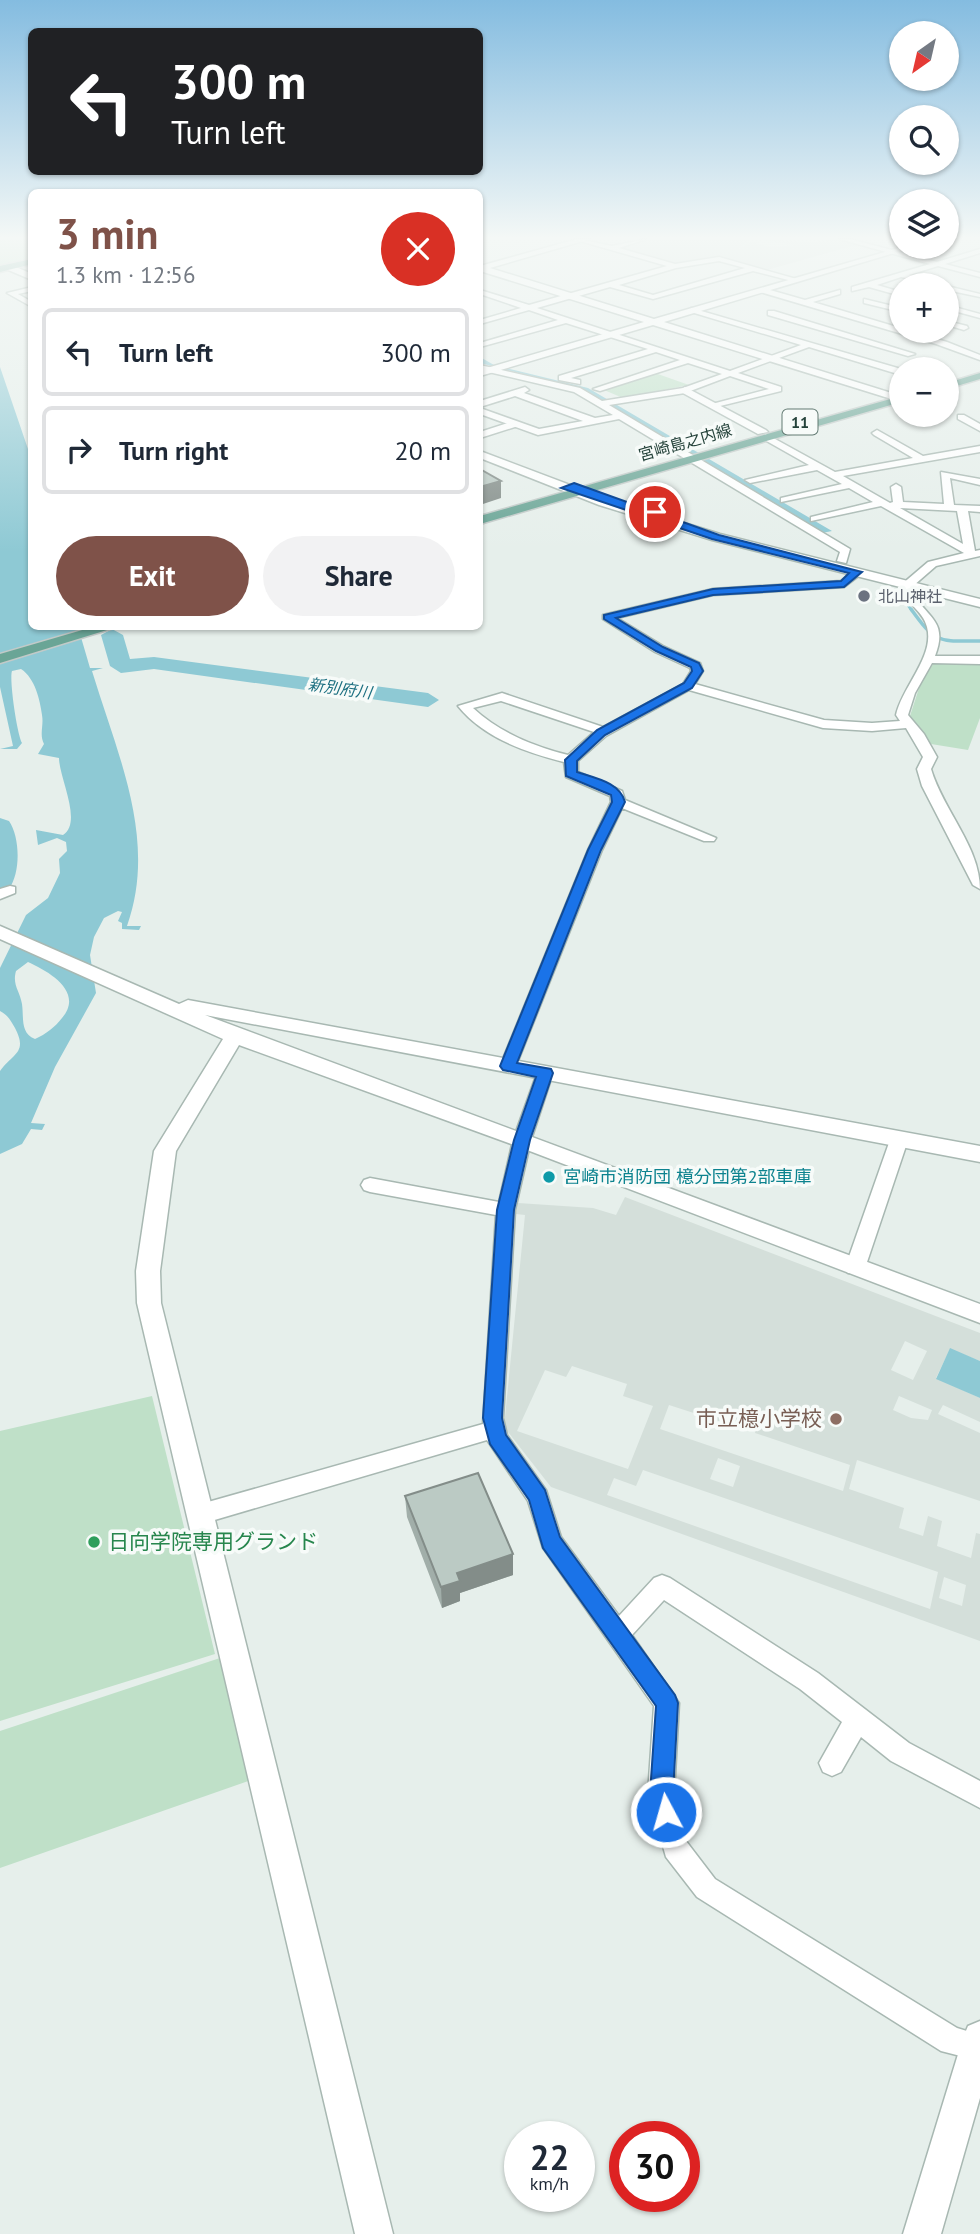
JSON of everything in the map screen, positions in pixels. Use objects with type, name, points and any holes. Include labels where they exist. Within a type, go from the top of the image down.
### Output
[{"type":"main road","points":[[959,376],[980,370]]},
{"type":"main road","points":[[959,382],[980,376]]},
{"type":"main road","name":"宮崎島之内線","points":[[483,519],[576,489],[889,400]]},
{"type":"main road","name":"宮崎島之内線","points":[[483,511],[576,489]]},
{"type":"main road","points":[[0,649],[84,630]]},
{"type":"main road","points":[[0,659],[84,630]]},
{"type":"street","points":[[491,369],[582,343]]},
{"type":"street","points":[[638,343],[778,388],[715,406]]},
{"type":"street","points":[[724,343],[889,394]]},
{"type":"street","points":[[874,343],[911,354]]},
{"type":"street","points":[[874,364],[944,344],[942,343]]},
{"type":"street","points":[[601,404],[685,390],[810,344],[889,368]]},
{"type":"street","points":[[940,345],[980,358]]},
{"type":"street","points":[[961,351],[980,348]]},
{"type":"street","points":[[562,378],[657,349]]},
{"type":"street","points":[[483,351],[491,369]]},
{"type":"street","points":[[597,389],[688,360]]},
{"type":"street","points":[[491,369],[562,378],[597,389],[616,401]]},
{"type":"street","points":[[491,369],[577,390],[695,454],[846,551],[842,562]]},
{"type":"street","points":[[483,403],[545,384]]},
{"type":"street","points":[[685,390],[830,475],[853,484],[975,553]]},
{"type":"street","points":[[515,393],[593,421]]},
{"type":"street","points":[[483,412],[538,432],[622,416]]},
{"type":"street","points":[[961,417],[980,428]]},
{"type":"street","points":[[483,434],[514,424]]},
{"type":"street","points":[[877,433],[919,458]]},
{"type":"street","points":[[483,449],[576,489],[678,520],[842,562],[980,603]]},
{"type":"street","points":[[830,475],[980,449]]},
{"type":"street","points":[[483,455],[716,537],[857,572],[980,595]]},
{"type":"street","points":[[750,480],[816,467]]},
{"type":"street","points":[[950,508],[944,474],[980,481]]},
{"type":"street","points":[[785,500],[853,484]]},
{"type":"street","points":[[890,504],[896,487]]},
{"type":"street","points":[[815,519],[890,504],[980,509]]},
{"type":"street","points":[[934,507],[940,534]]},
{"type":"street","points":[[962,508],[975,553]]},
{"type":"street","points":[[819,534],[836,530]]},
{"type":"street","points":[[975,553],[932,564],[910,582],[907,596],[934,629],[928,659],[904,699],[902,715],[925,744],[930,757],[925,769],[938,809],[980,885]]},
{"type":"street","points":[[508,1066],[595,850],[618,802],[617,794],[605,786],[571,774],[571,760],[604,731],[621,725],[688,686],[697,671],[696,666],[659,649],[607,617],[713,592],[844,584],[857,572]]},
{"type":"street","points":[[928,659],[980,660]]},
{"type":"street","points":[[688,686],[823,724],[872,727],[909,724]]},
{"type":"street","points":[[571,760],[540,752],[489,730],[464,706],[502,698],[604,731]]},
{"type":"street","points":[[618,802],[709,838]]},
{"type":"street","points":[[0,932],[234,1036],[522,1140],[980,1314]]},
{"type":"street","points":[[155,1000],[980,1154]]},
{"type":"street","points":[[234,1036],[165,1151],[148,1271],[149,1303],[374,2234]]},
{"type":"street","points":[[545,1073],[522,1140],[506,1210],[492,1418],[497,1438],[538,1497],[551,1541],[619,1632],[667,1703],[661,1794],[676,1848],[706,1888],[951,2041],[979,2043],[922,2234]]},
{"type":"street","points":[[855,1268],[900,1139]]},
{"type":"street","points":[[370,1185],[506,1210]]},
{"type":"street","points":[[201,1514],[495,1429]]},
{"type":"street","points":[[619,1632],[662,1586],[809,1681],[901,1752],[980,1795]]},
{"type":"street","points":[[832,1763],[857,1719]]},
{"type":"shaded area","name":"市立檍小学校","points":[[625,1197],[980,1333],[980,1361],[950,1349],[936,1378],[980,1398],[980,1422],[943,1405],[938,1414],[980,1433],[980,1501],[857,1460],[849,1489],[904,1508],[899,1528],[923,1536],[928,1516],[942,1521],[937,1546],[971,1558],[976,1533],[980,1534],[980,1641],[551,1487],[504,1427],[525,1215],[516,1214],[518,1203],[593,1208],[616,1215]],"holes":[[[905,1341],[927,1351],[913,1380],[891,1370]],[[572,1366],[627,1384],[623,1396],[653,1406],[628,1469],[517,1431],[545,1370],[566,1377]],[[899,1396],[932,1410],[928,1420],[911,1418],[893,1410]],[[669,1405],[737,1427],[741,1415],[758,1421],[755,1433],[850,1465],[843,1491],[660,1429]],[[718,1458],[740,1466],[733,1487],[710,1479]],[[643,1470],[938,1572],[930,1609],[607,1495],[614,1478],[636,1486]],[[944,1577],[966,1585],[962,1606],[939,1598]]]},
{"type":"green space","points":[[655,373],[689,385],[623,398],[604,390]]},
{"type":"green space","points":[[980,662],[980,718],[968,750],[931,744],[910,716],[921,682],[934,663]]},
{"type":"green space","name":"日向学院専用グランド","points":[[152,1396],[215,1654],[0,1721],[0,1431]]},
{"type":"green space","points":[[220,1658],[254,1779],[0,1868],[0,1731]]},
{"type":"water","points":[[483,359],[494,365],[588,388],[832,531],[822,533],[581,389],[483,364]]},
{"type":"water","points":[[0,367],[28,449],[28,630],[79,630],[90,668],[103,668],[92,671],[122,765],[136,829],[138,861],[135,893],[127,926],[141,926],[139,930],[122,929],[122,923],[118,921],[122,912],[118,911],[104,918],[94,937],[90,955],[96,993],[55,1067],[31,1123],[45,1124],[42,1130],[31,1129],[22,1144],[0,1154],[0,1071],[17,1052],[20,1043],[10,1020],[0,1011],[0,968],[26,915],[48,898],[60,873],[59,859],[67,851],[66,842],[57,838],[38,845],[36,830],[63,835],[69,829],[71,820],[59,758],[38,754],[44,744],[38,696],[33,684],[21,669],[12,671],[12,684],[22,743],[17,749],[0,749],[13,746],[0,687]],"holes":[[[28,962],[54,977],[67,991],[68,1009],[50,1030],[35,1039],[25,1029],[16,971]]]},
{"type":"water","points":[[950,1348],[980,1361],[980,1398],[936,1379]]},
{"type":"building","points":[[483,471],[501,481],[483,486]]},
{"type":"building","points":[[478,1473],[513,1554],[457,1573],[460,1581],[441,1587],[405,1496]]},
{"type":"waterway","points":[[904,600],[912,611]]},
{"type":"waterway","points":[[911,609],[926,629],[939,638],[980,641]]},
{"type":"waterway","name":"新別府川","points":[[112,635],[121,666],[154,663],[246,675]]},
{"type":"waterway","name":"新別府川","points":[[252,676],[428,700]]},
{"type":"waterway","name":"新別府川","points":[[0,826],[5,858],[0,883]]},
{"type":"place","name":"北山神社","points":[[864,596]]},
{"type":"place","name":"宮崎市消防団 檍分団第2部車庫","points":[[549,1177]]},
{"type":"place","name":"市立檍小学校","points":[[836,1419]]},
{"type":"place","name":"日向学院専用グランド","points":[[94,1542]]},
{"type":"route","points":[[655,512],[574,485],[565,488],[716,537],[857,572],[844,584],[713,592],[607,617],[659,649],[696,666],[697,671],[688,686],[612,730],[604,731],[571,760],[571,774],[605,786],[617,794],[618,802],[614,805],[595,850],[508,1066],[545,1073],[522,1140],[506,1210],[492,1418],[497,1438],[538,1497],[551,1541],[619,1632],[667,1703],[661,1794],[666,1812]]}]
